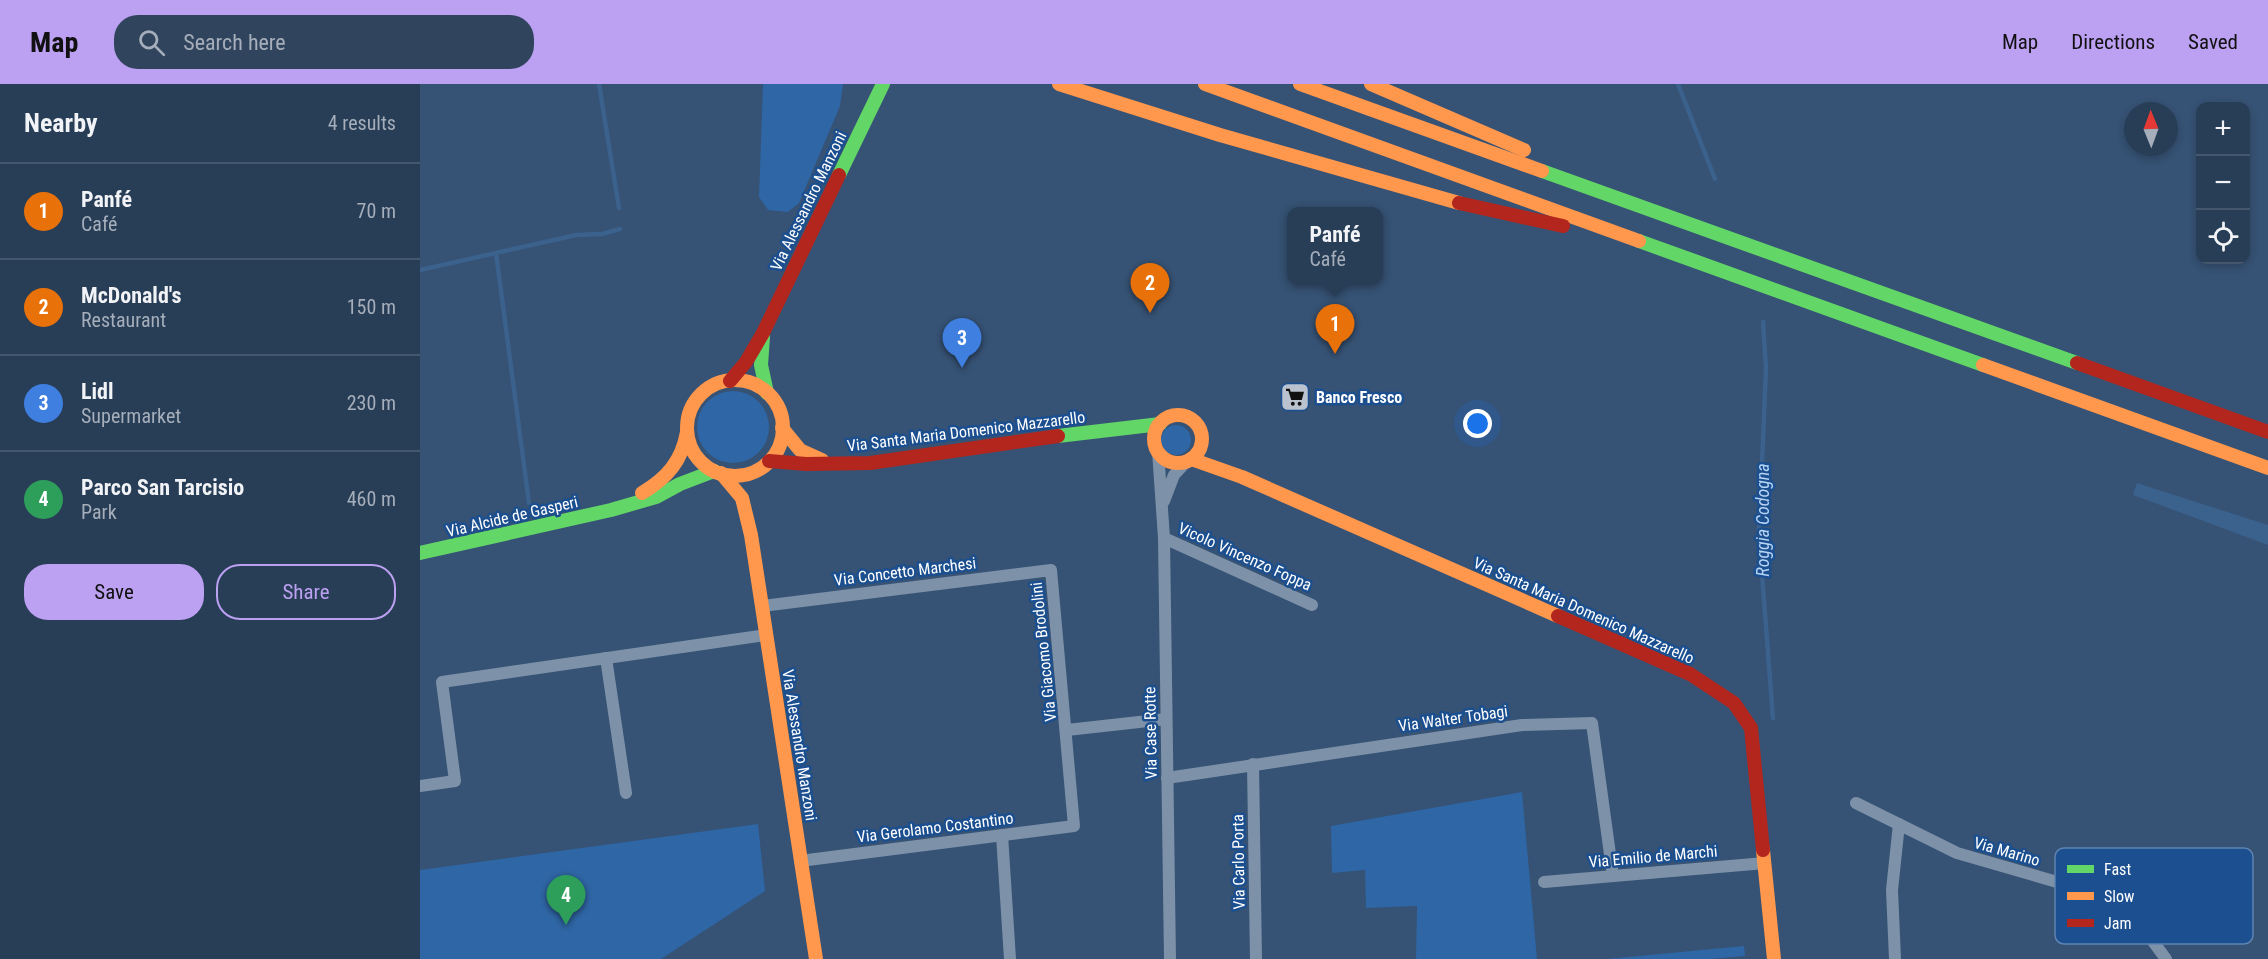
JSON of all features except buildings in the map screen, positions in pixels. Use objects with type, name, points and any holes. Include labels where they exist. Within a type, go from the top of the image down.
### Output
[{"type":"main road","name":"Via Alessandro Manzoni","points":[[730,381],[746,362],[763,333],[883,84]]},
{"type":"main road","points":[[1059,84],[1220,135],[1468,206],[1650,245]]},
{"type":"main road","points":[[1204,84],[2268,468]]},
{"type":"main road","points":[[1300,84],[2268,432]]},
{"type":"main road","points":[[1371,84],[1508,143],[1661,214]]},
{"type":"main road","name":"Via Alessandro Manzoni","points":[[763,333],[761,365],[767,393]]},
{"type":"main road","points":[[730,381],[750,383],[767,393],[778,408],[782,428],[778,447],[766,464],[743,475],[718,472],[696,456],[687,432],[688,417],[697,398],[712,386],[730,381]]},
{"type":"main road","points":[[1186,416],[1198,426],[1202,438],[1200,449],[1189,460],[1172,462],[1158,450],[1155,436],[1160,424],[1170,417],[1186,416]]},
{"type":"main road","name":"Via Santa Maria Domenico Mazzarello","points":[[766,464],[870,463],[1062,435],[1160,424]]},
{"type":"main road","name":"Via Santa Maria Domenico Mazzarello","points":[[782,428],[800,450],[830,463]]},
{"type":"main road","name":"Via Santa Maria Domenico Mazzarello","points":[[1107,431],[1130,434],[1158,450]]},
{"type":"main road","name":"Via Alcide de Gasperi","points":[[611,510],[648,489],[668,474],[682,456],[687,432]]},
{"type":"main road","name":"Via Santa Maria Domenico Mazzarello","points":[[1202,438],[1242,477]]},
{"type":"main road","name":"Via Santa Maria Domenico Mazzarello","points":[[1189,460],[1242,477],[1690,674],[1734,703],[1751,728],[1774,959]]},
{"type":"main road","name":"Via Alessandro Manzoni","points":[[751,535],[753,490],[766,464]]},
{"type":"main road","name":"Via Alessandro Manzoni","points":[[718,472],[742,498],[751,535],[816,959]]},
{"type":"main road","name":"Via Alcide de Gasperi","points":[[420,553],[656,498],[686,482],[718,472]]},
{"type":"street","name":"Via Case Rotte","points":[[1158,450],[1164,538],[1170,959]]},
{"type":"street","name":"Via Case Rotte","points":[[1162,507],[1174,475],[1189,460]]},
{"type":"street","name":"Vicolo Vincenzo Foppa","points":[[1164,538],[1312,605]]},
{"type":"street","name":"Via Concetto Marchesi","points":[[762,606],[1051,570]]},
{"type":"street","name":"Via Giacomo Brodolini","points":[[1051,570],[1074,826]]},
{"type":"street","points":[[420,786],[455,781],[442,682],[766,636]]},
{"type":"street","points":[[606,658],[626,793]]},
{"type":"street","name":"Via Giacomo Brodolini","points":[[1067,730],[1166,719]]},
{"type":"street","name":"Via Walter Tobagi","points":[[1167,778],[1522,725],[1592,723],[1613,876]]},
{"type":"street","name":"Via Carlo Porta","points":[[1253,764],[1256,959]]},
{"type":"street","name":"Via Marino","points":[[1857,803],[1958,853],[2055,881]]},
{"type":"street","points":[[1895,959],[1892,890],[1899,824]]},
{"type":"street","name":"Via Gerolamo Costantino","points":[[800,861],[1074,826]]},
{"type":"street","points":[[1002,835],[1011,959]]},
{"type":"street","name":"Via Emilio de Marchi","points":[[1544,882],[1765,863]]},
{"type":"street","name":"Via Marino","points":[[2155,944],[2166,959]]},
{"type":"shaded area","points":[[763,84],[843,84],[840,106],[799,203],[788,212],[768,210],[759,197]]},
{"type":"shaded area","points":[[733,391],[753,397],[763,407],[769,427],[763,447],[753,457],[733,463],[713,457],[703,447],[697,427],[703,407],[713,397]]},
{"type":"shaded area","points":[[1176,425],[1187,429],[1191,440],[1187,451],[1176,455],[1165,451],[1161,440],[1165,429]]},
{"type":"shaded area","points":[[2137,483],[2268,525],[2268,545],[2133,495]]},
{"type":"shaded area","points":[[1522,792],[1537,959],[1416,959],[1417,906],[1366,908],[1365,870],[1332,873],[1331,826]]},
{"type":"shaded area","points":[[758,824],[765,891],[661,959],[420,959],[420,870]]},
{"type":"shaded area","points":[[1744,946],[1745,956],[1710,959],[1607,959]]},
{"type":"waterway","points":[[599,84],[619,208]]},
{"type":"waterway","name":"Roggia Codogna","points":[[1678,84],[1715,179]]},
{"type":"waterway","points":[[420,270],[576,235],[602,234],[620,229]]},
{"type":"waterway","points":[[496,253],[529,503]]},
{"type":"waterway","name":"Roggia Codogna","points":[[1763,322],[1766,368],[1759,535],[1773,718]]},
{"type":"traffic: fast","points":[[839,175],[883,84]]},
{"type":"traffic: fast","points":[[1542,171],[2077,363]]},
{"type":"traffic: fast","points":[[1639,241],[1983,365]]},
{"type":"traffic: fast","points":[[763,337],[761,365],[767,393]]},
{"type":"traffic: fast","points":[[1058,436],[1160,424]]},
{"type":"traffic: fast","points":[[420,553],[611,510],[656,497],[680,484],[714,471]]},
{"type":"traffic: slow","points":[[1059,84],[1220,135],[1459,203]]},
{"type":"traffic: slow","points":[[1205,84],[1639,241]]},
{"type":"traffic: slow","points":[[1300,84],[1542,171]]},
{"type":"traffic: slow","points":[[1371,84],[1524,150]]},
{"type":"traffic: slow","points":[[1983,365],[2268,468]]},
{"type":"traffic: slow","points":[[735,380],[753,384],[769,394],[779,410],[783,428],[779,446],[769,462],[753,472],[735,476],[717,472],[701,462],[691,446],[687,428],[691,410],[701,394],[717,384],[735,380]]},
{"type":"traffic: slow","points":[[1178,415],[1195,422],[1202,439],[1195,456],[1178,463],[1161,456],[1154,439],[1161,422],[1178,415]]},
{"type":"traffic: slow","points":[[782,428],[800,450],[822,460]]},
{"type":"traffic: slow","points":[[642,493],[672,468],[681,452],[687,432]]},
{"type":"traffic: slow","points":[[1191,459],[1242,477],[1558,616]]},
{"type":"traffic: slow","points":[[721,473],[742,498],[751,535],[816,959]]},
{"type":"traffic: slow","points":[[1763,850],[1774,959]]},
{"type":"traffic: jam","points":[[730,381],[746,362],[763,333],[839,175]]},
{"type":"traffic: jam","points":[[1459,203],[1563,226]]},
{"type":"traffic: jam","points":[[2077,363],[2268,432]]},
{"type":"traffic: jam","points":[[769,461],[806,464],[870,463],[1058,436]]},
{"type":"traffic: jam","points":[[1558,616],[1690,674],[1734,703],[1751,728],[1763,850]]},
{"type":"place","name":"McDonald's","points":[[1150,313]]},
{"type":"place","name":"Panfé","points":[[1335,354]]},
{"type":"place","name":"Lidl","points":[[962,368]]},
{"type":"place","name":"Banco Fresco","points":[[1295,397]]},
{"type":"place","name":"Parco San Tarcisio","points":[[566,925]]}]
